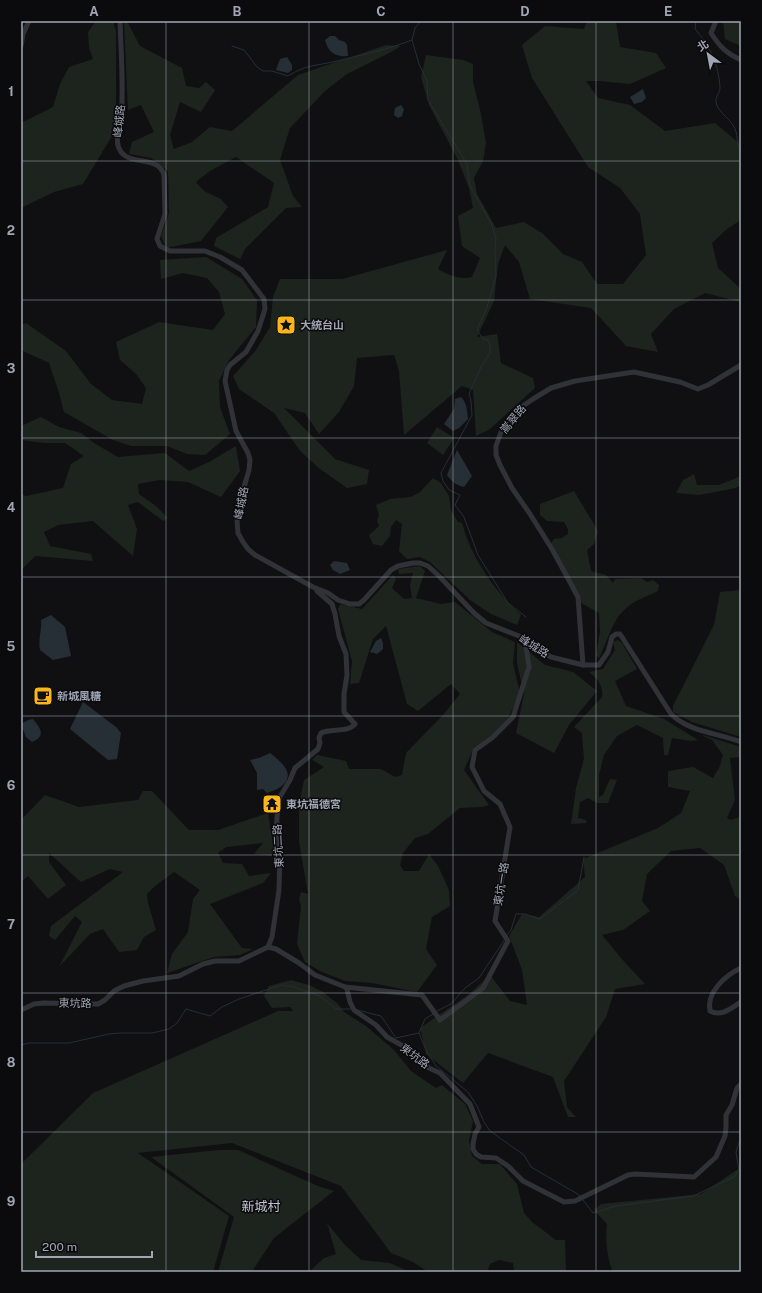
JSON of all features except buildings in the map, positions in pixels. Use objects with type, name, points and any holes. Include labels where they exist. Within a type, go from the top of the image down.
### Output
[{"type":"street","points":[[21,46],[23,34],[29,21]]},
{"type":"street","name":"峰城路","points":[[120,21],[122,92],[121,123],[117,142],[122,153],[127,158],[159,166],[162,170],[164,176],[165,214],[157,239],[158,242],[163,248],[170,251],[205,251],[220,257],[242,270],[264,299],[265,309],[258,331],[246,352],[230,365],[227,370],[225,382],[236,431],[248,453],[250,460],[237,521],[238,533],[248,549],[313,587],[328,593],[345,603],[359,604],[391,570],[398,566],[413,562],[420,563],[428,566],[474,614],[486,623],[519,636],[551,657],[583,665],[599,665],[608,652],[612,637],[616,634],[620,634],[671,714],[677,720],[717,736],[741,742]]},
{"type":"street","points":[[716,21],[712,33],[718,43],[728,54],[741,60]]},
{"type":"street","name":"嵩翠路","points":[[583,665],[578,597],[552,549],[512,488],[500,465],[496,456],[496,446],[502,432],[520,408],[533,398],[551,388],[575,381],[634,372],[680,382],[698,389],[708,385],[741,365]]},
{"type":"street","name":"東坑二路","points":[[268,947],[272,937],[278,890],[280,852],[276,836],[278,800],[290,780],[295,768],[318,750],[321,733],[326,730],[353,727],[355,724],[344,712],[344,694],[347,675],[346,654],[332,604],[313,587]]},
{"type":"street","name":"東坑一路","points":[[345,987],[422,995],[440,1020],[483,988],[508,941],[495,921],[510,828],[500,804],[484,790],[472,766],[475,750],[492,738],[513,717],[529,667],[525,640]]},
{"type":"street","points":[[268,947],[276,949],[300,963],[315,975],[345,987]]},
{"type":"street","name":"東坑路","points":[[21,1010],[34,1004],[43,1003],[98,1004],[105,1000],[114,991],[124,986],[143,981],[179,976],[203,964],[215,961],[239,961],[268,947]]},
{"type":"street","points":[[741,968],[731,972],[724,979],[712,996],[709,1005],[710,1011],[714,1013],[724,1013],[741,1002]]},
{"type":"street","name":"東坑路","points":[[345,987],[354,1010],[376,1024],[387,1037],[405,1047],[429,1068],[440,1073],[470,1104],[479,1127],[475,1134],[473,1144],[473,1149],[476,1154],[481,1157],[496,1158],[508,1166],[523,1181],[564,1202],[575,1200],[628,1175],[635,1174],[694,1177],[716,1157],[725,1136],[726,1115],[732,1105],[737,1088],[741,1084]]},
{"type":"shaded area","points":[[96,21],[113,21],[116,31],[116,108],[112,136],[83,184],[54,192],[21,208],[21,122],[53,107],[60,84],[69,67],[93,59],[89,48],[88,32]]},
{"type":"shaded area","points":[[124,21],[127,21],[140,46],[182,68],[186,86],[199,88],[206,82],[215,90],[201,112],[180,102],[170,135],[174,149],[192,142],[210,127],[232,131],[298,75],[386,45],[401,46],[347,74],[325,91],[290,128],[280,160],[293,196],[302,207],[286,208],[245,249],[240,259],[214,246],[216,238],[268,207],[274,183],[236,157],[210,171],[196,182],[204,191],[221,199],[228,207],[201,241],[166,248],[161,236],[169,213],[168,171],[151,158],[129,154],[132,142],[154,132],[141,105],[128,110]]},
{"type":"shaded area","points":[[587,21],[616,21],[620,47],[656,53],[666,68],[630,84],[586,81],[598,98],[630,105],[665,131],[715,123],[738,142],[741,152],[741,220],[727,229],[712,243],[718,268],[741,289],[741,302],[705,293],[674,309],[651,334],[658,352],[626,346],[591,308],[530,299],[519,262],[505,245],[498,264],[494,301],[477,337],[497,334],[501,363],[533,378],[535,388],[490,429],[476,436],[473,390],[462,386],[404,435],[399,371],[394,355],[357,358],[354,386],[339,412],[319,434],[305,413],[284,408],[335,459],[369,470],[367,484],[347,488],[320,469],[300,451],[274,413],[239,389],[233,376],[256,350],[270,327],[273,297],[280,279],[342,279],[447,250],[438,269],[454,276],[463,278],[472,277],[480,258],[462,246],[458,216],[473,208],[469,188],[458,160],[429,105],[421,77],[426,55],[463,60],[473,64],[473,82],[486,143],[483,161],[474,178],[477,194],[496,228],[524,222],[542,233],[563,254],[582,262],[597,284],[623,284],[646,255],[640,214],[620,188],[588,167],[532,78],[522,45],[545,26],[584,29]]},
{"type":"shaded area","points":[[723,21],[741,21],[741,46],[725,39]]},
{"type":"shaded area","points":[[330,36],[335,36],[339,40],[345,42],[347,45],[348,56],[336,55],[330,51],[325,40]]},
{"type":"shaded area","points":[[287,57],[292,65],[292,70],[288,73],[276,70],[280,59]]},
{"type":"shaded area","points":[[643,89],[646,98],[642,102],[634,104],[630,97]]},
{"type":"shaded area","points":[[401,105],[404,109],[402,116],[398,118],[394,115],[395,108]]},
{"type":"shaded area","points":[[206,257],[242,279],[257,300],[256,327],[229,360],[219,381],[220,407],[230,434],[205,455],[187,454],[167,446],[131,446],[113,440],[64,412],[49,363],[21,350],[21,325],[26,323],[66,351],[91,384],[112,400],[142,404],[146,388],[136,374],[120,360],[116,342],[159,322],[213,330],[225,314],[219,292],[207,278],[183,273],[161,279],[160,260]]},
{"type":"shaded area","points":[[461,397],[466,404],[468,419],[459,428],[453,431],[444,424],[454,409],[455,399]]},
{"type":"shaded area","points":[[41,417],[59,427],[81,433],[94,443],[118,457],[165,453],[189,471],[209,462],[236,446],[240,471],[221,497],[188,482],[160,480],[138,484],[139,494],[156,506],[168,518],[163,521],[138,502],[128,505],[137,529],[133,556],[93,521],[58,525],[44,532],[50,546],[91,554],[93,561],[35,556],[21,570],[21,494],[26,496],[63,488],[71,464],[84,456],[65,443],[44,443],[21,440],[21,426]]},
{"type":"shaded area","points":[[437,427],[454,438],[443,455],[427,443]]},
{"type":"shaded area","points":[[457,450],[472,476],[464,487],[454,483],[447,475]]},
{"type":"shaded area","points":[[694,474],[697,485],[719,485],[741,476],[741,485],[736,488],[699,495],[676,493],[683,480]]},
{"type":"shaded area","points":[[433,478],[441,483],[449,496],[451,510],[458,522],[462,523],[466,536],[485,573],[501,595],[521,615],[517,625],[491,614],[470,600],[430,562],[420,557],[407,559],[399,551],[402,524],[396,520],[391,527],[390,536],[382,546],[373,544],[369,535],[379,526],[377,521],[379,515],[376,505],[390,499],[411,497],[420,492]]},
{"type":"shaded area","points":[[574,491],[598,531],[594,544],[587,550],[591,571],[606,575],[613,583],[615,579],[641,578],[647,582],[653,580],[659,585],[658,591],[631,604],[619,616],[612,627],[599,658],[596,656],[600,632],[599,613],[581,603],[551,543],[554,539],[562,538],[568,534],[568,529],[564,522],[547,521],[540,515],[540,504]]},
{"type":"shaded area","points":[[334,561],[347,563],[350,570],[340,574],[333,570],[330,565]]},
{"type":"shaded area","points":[[420,566],[425,571],[416,598],[441,604],[455,602],[492,632],[515,642],[513,663],[520,693],[506,723],[490,738],[474,747],[464,770],[489,805],[482,807],[460,808],[428,834],[415,838],[403,853],[400,865],[404,871],[419,871],[429,854],[438,866],[449,890],[450,906],[432,917],[426,949],[437,965],[417,992],[372,983],[345,981],[320,971],[305,962],[297,944],[301,906],[299,899],[301,892],[308,894],[299,842],[299,805],[304,780],[324,767],[312,760],[317,755],[346,761],[349,769],[381,769],[395,777],[402,775],[406,753],[443,715],[460,694],[451,684],[418,711],[407,704],[386,626],[373,639],[359,683],[350,684],[352,661],[338,609],[340,604],[362,609],[393,575],[396,579],[392,588],[404,599],[412,598],[410,585],[413,573],[399,574],[398,569]]},
{"type":"shaded area","points":[[741,590],[741,737],[692,722],[673,712],[673,706],[714,625],[720,592]]},
{"type":"shaded area","points":[[51,615],[65,627],[71,656],[53,660],[40,650],[39,642],[41,620]]},
{"type":"shaded area","points":[[381,638],[383,649],[377,654],[370,652],[376,641]]},
{"type":"shaded area","points":[[618,640],[622,643],[637,669],[615,681],[626,706],[664,719],[698,740],[691,741],[672,738],[668,755],[664,755],[663,738],[637,725],[617,736],[604,755],[599,775],[599,797],[603,795],[610,779],[617,780],[608,803],[597,803],[588,798],[580,802],[578,818],[586,820],[587,823],[571,824],[576,788],[584,759],[582,733],[574,727],[602,697],[601,686],[595,677],[589,672],[603,669],[615,650],[613,642]]},
{"type":"shaded area","points":[[517,642],[545,665],[573,672],[597,691],[569,725],[554,753],[516,733],[524,694],[517,663]]},
{"type":"shaded area","points":[[83,702],[116,727],[121,733],[117,759],[108,760],[70,729]]},
{"type":"shaded area","points":[[33,719],[40,729],[41,735],[32,742],[26,737],[21,724]]},
{"type":"shaded area","points":[[703,735],[741,747],[741,757],[730,758],[735,800],[727,818],[730,820],[741,817],[741,900],[735,896],[724,865],[700,848],[671,851],[647,874],[642,901],[650,911],[623,930],[602,935],[645,984],[615,989],[606,1017],[564,1081],[567,1107],[576,1117],[568,1117],[553,1077],[488,1053],[463,1083],[426,1054],[420,1028],[468,995],[490,975],[510,1001],[527,1005],[522,970],[509,936],[522,914],[539,917],[585,877],[583,859],[658,828],[681,813],[690,791],[668,787],[668,771],[693,767],[713,778],[720,766],[723,755],[712,740]]},
{"type":"shaded area","points":[[270,753],[285,767],[288,774],[286,782],[283,785],[267,793],[263,789],[257,790],[257,773],[250,760]]},
{"type":"shaded area","points":[[143,791],[152,791],[189,830],[218,830],[268,813],[275,856],[254,854],[263,843],[226,847],[218,853],[223,863],[242,864],[249,876],[271,873],[263,883],[210,904],[242,948],[253,949],[240,955],[214,957],[167,973],[172,954],[188,932],[193,899],[200,890],[174,872],[147,894],[148,903],[156,930],[144,937],[137,950],[119,952],[103,929],[90,934],[59,967],[82,922],[75,916],[55,940],[49,936],[51,926],[123,872],[110,869],[81,882],[49,853],[49,862],[66,885],[48,899],[28,876],[22,881],[23,902],[21,904],[21,820],[45,795],[79,807],[138,800]]},
{"type":"shaded area","points":[[291,980],[309,985],[323,992],[337,1003],[344,1012],[366,1026],[394,1050],[411,1071],[436,1088],[442,1085],[465,1104],[473,1121],[469,1141],[472,1156],[482,1164],[500,1164],[517,1184],[524,1213],[532,1222],[556,1240],[565,1240],[566,1272],[514,1272],[513,1263],[499,1260],[490,1264],[487,1272],[428,1272],[413,1262],[391,1253],[341,1186],[232,1143],[138,1153],[229,1216],[213,1272],[21,1272],[21,1164],[93,1093],[278,1011],[293,1011],[290,1007],[272,1008],[264,996],[269,986]]},
{"type":"shaded area","points":[[219,1150],[238,1150],[318,1186],[334,1191],[274,1238],[253,1270],[254,1272],[218,1272],[234,1217],[151,1157]]},
{"type":"shaded area","points":[[741,1167],[741,1272],[613,1272],[609,1261],[607,1248],[607,1224],[594,1210],[601,1204],[701,1194]]},
{"type":"shaded area","points":[[327,1223],[344,1244],[361,1260],[390,1263],[410,1272],[309,1272],[324,1258],[336,1254]]},
{"type":"waterway","points":[[421,21],[415,28],[412,40],[419,64],[427,81],[428,100],[467,164],[470,186],[491,223],[496,238],[496,276],[487,307],[477,330],[483,339],[488,340],[490,345],[490,353],[481,367],[469,394],[472,415],[441,473],[443,481],[449,490],[460,495],[455,505],[464,517],[478,555],[508,603],[526,617]]},
{"type":"waterway","points":[[696,21],[695,29],[713,56],[718,71],[720,88],[716,98],[717,105],[720,111],[735,128],[738,147],[741,154]]},
{"type":"waterway","points":[[232,46],[244,50],[257,67],[263,71],[272,71],[288,76],[307,67],[375,52],[412,40]]},
{"type":"waterway","points":[[507,935],[511,930],[516,914],[525,914],[540,919],[578,890],[584,857]]},
{"type":"waterway","points":[[437,1011],[451,1004],[465,988],[479,978],[505,939]]},
{"type":"waterway","points":[[21,1045],[29,1043],[69,1043],[109,1034],[152,1033],[169,1029],[177,1023],[186,1009],[210,1016],[222,1007],[239,999],[281,985],[294,987],[320,996],[336,1009],[352,1009]]},
{"type":"waterway","points":[[357,1010],[381,1016],[396,1038],[419,1033],[426,1050],[436,1066],[468,1092],[490,1131],[524,1155],[531,1167],[580,1196]]},
{"type":"waterway","points":[[419,1033],[425,1019],[433,1014]]},
{"type":"waterway","points":[[583,1200],[593,1213],[616,1206],[693,1196],[734,1177],[739,1170],[736,1152],[741,1137]]},
{"type":"place","name":"大統台山","points":[[286,325]]},
{"type":"place","name":"新城風糖","points":[[43,696]]},
{"type":"place","name":"東坑福德宮","points":[[272,804]]},
{"type":"district","name":"新城村","points":[[261,1206]]}]
